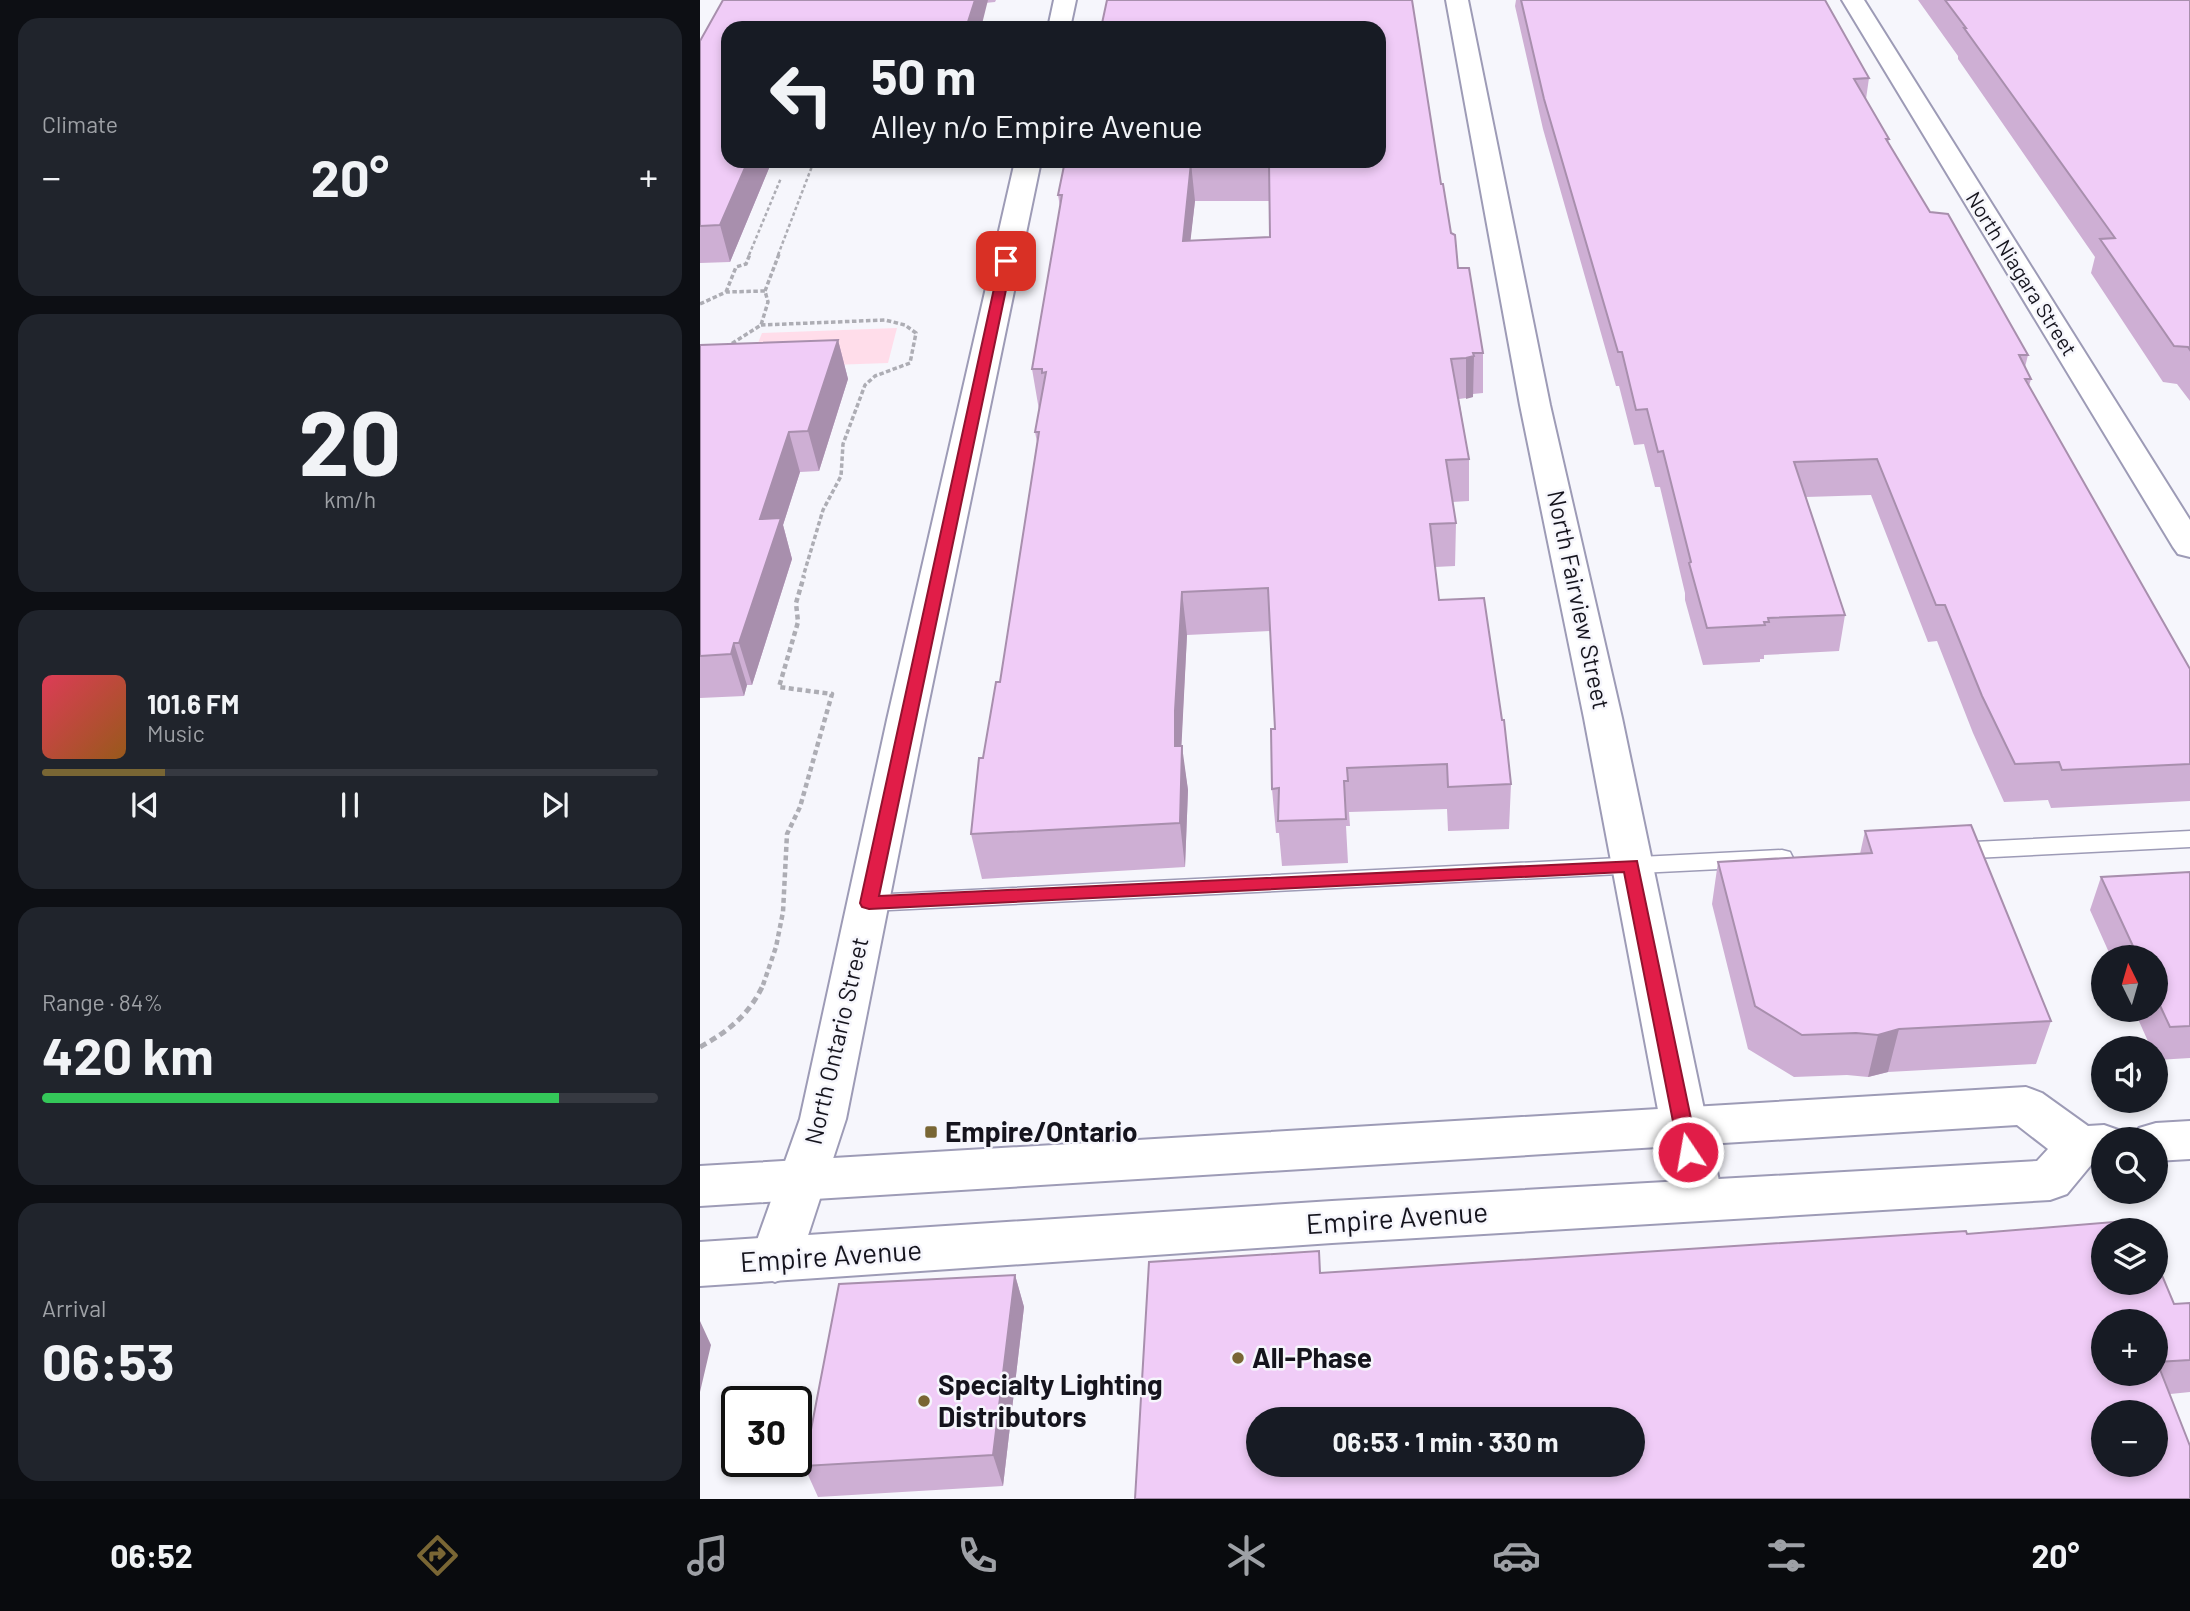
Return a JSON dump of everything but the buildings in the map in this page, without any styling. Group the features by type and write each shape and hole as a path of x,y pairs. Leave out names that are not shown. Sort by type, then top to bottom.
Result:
{"street":[{"path":"1060,21 1065,0"},
{"name":"North Fairview Street","path":"1457,0 1535,405 1604,718 1699,1200"},
{"name":"North Niagara Street","path":"1853,0 2190,547"},
{"name":"North Ontario Street","path":"775,1260 823,1119 906,720 1026,168"},
{"name":"Empire Avenue","path":"700,1186 2026,1106 2091,1146 2050,1180 700,1264"},
{"path":"2168,1141 2190,1140"}],"lane":[{"path":"1933,852 2190,839"},
{"path":"869,903 1810,857"}],"path":[{"path":"761,325 768,302 765,291 811,168"},
{"path":"726,292 736,267 746,264 781,178"},
{"path":"700,304 726,292 765,291"},
{"path":"700,1047 721,1035 750,1008 768,969 784,905 786,883 783,858 789,820 800,807 832,694 821,690 779,687 797,622 796,603 823,510 841,476 843,444 865,385 875,376 910,363 916,333 905,325 885,320 761,325 726,347"}],"shaded area":[{"path":"897,328 888,363 748,368 762,333"}],"place":[{"name":"Empire/Ontario","path":"931,1132"},
{"name":"All-Phase","path":"1238,1358"},
{"name":"Specialty Lighting Distributors","path":"924,1401"}],"route":[{"path":"1006,261 869,903 1631,865 1688,1152"}]}
